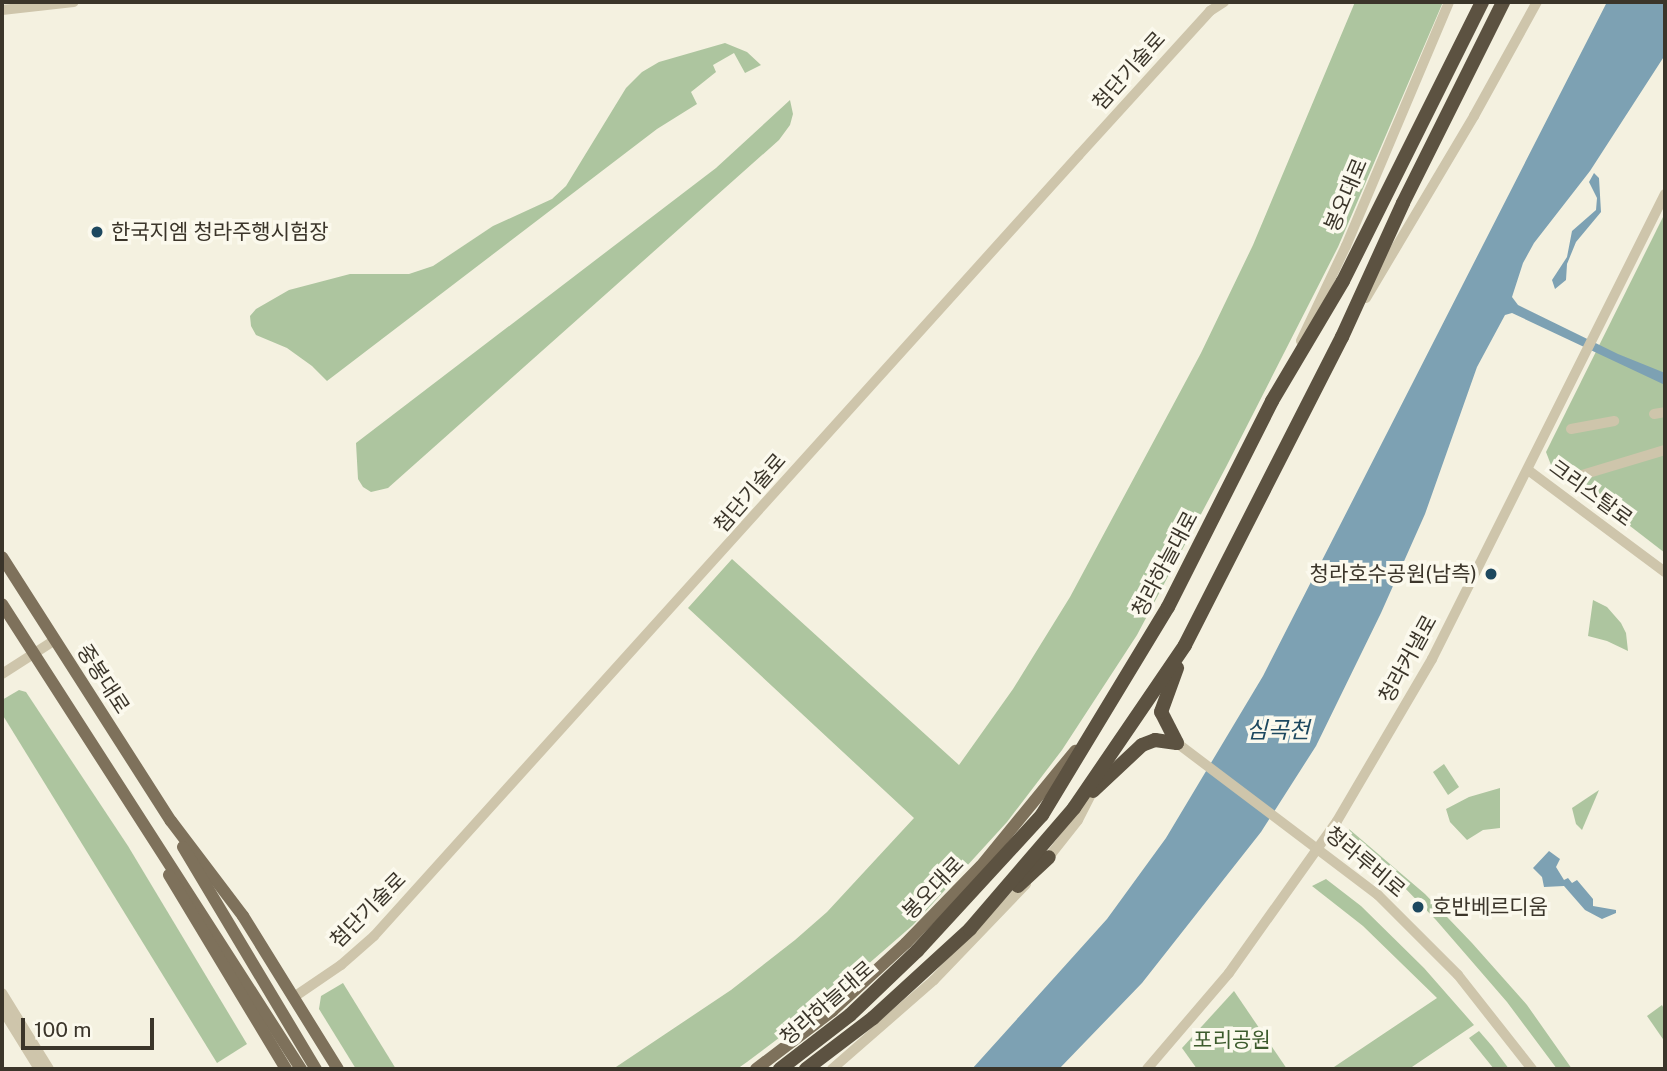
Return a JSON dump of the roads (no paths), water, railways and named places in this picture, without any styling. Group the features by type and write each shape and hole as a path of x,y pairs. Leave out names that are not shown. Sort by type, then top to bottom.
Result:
{"highway":[{"name":"청라하늘대로","path":"780,1069 850,1014 990,874 1042,814 1110,707 1168,607 1272,401 1343,281 1482,2"},
{"name":"청라하늘대로","path":"806,1069 873,1018 950,948 1018,875 1074,808 1185,645 1342,337 1403,203 1503,2"},
{"path":"1177,743 1161,712 1185,645"},
{"path":"1093,792 1142,745 1156,740 1177,743"},
{"path":"950,948 1049,857"}],"main road":[{"name":"중봉대로","path":"2,557 171,821 243,916 338,1069"},
{"name":"중봉대로","path":"2,604 152,841 233,947 316,1069"},
{"name":"봉오대로","path":"755,1069 832,1011 925,924 1014,828 1110,707"},
{"name":"중봉대로","path":"171,821 233,947 301,1069"},
{"name":"중봉대로","path":"152,841 179,895 286,1069"}],"street":[{"path":"2,10 74,2"},
{"name":"첨단기술로","path":"294,997 341,965 374,936 1088,144 1210,10 1224,2"},
{"name":"봉오대로","path":"1272,401 1346,246 1449,2"},
{"path":"1342,337 1474,116 1537,2"},
{"name":"청라커낼로","path":"1147,1069 1229,973 1320,848 1432,659 1665,194"},
{"path":"1654,414 1665,412"},
{"path":"1571,429 1614,421"},
{"path":"1582,475 1665,450"},
{"name":"크리스탈로","path":"1528,470 1665,572"},
{"path":"2,674 55,640"},
{"path":"832,1069 934,980 995,919 1078,820 1123,736"},
{"name":"청라루비로","path":"1177,743 1320,848 1378,895 1434,950 1492,1016 1532,1069"},
{"path":"2,993 48,1069"},
{"path":"2,1009 39,1069"}],"water":[{"name":"심곡천","path":"1607,2 1665,2 1665,55 1590,171 1534,243 1523,263 1512,297 1518,305 1618,354 1665,373 1665,385 1512,313 1505,315 1477,367 1425,514 1381,613 1316,746 1261,832 1142,983 1059,1069 972,1069 1107,919 1166,838 1263,676"},
{"path":"1594,173 1599,178 1601,212 1576,242 1567,264 1566,280 1555,289 1552,280 1567,257 1572,231 1596,210 1597,198 1589,182"},
{"path":"1549,851 1560,859 1556,867 1564,880 1568,878 1572,883 1577,880 1593,899 1593,906 1616,910 1616,913 1602,919 1585,910 1564,886 1544,887 1542,877 1533,868"}],"place":[{"name":"한국지엠 청라주행시험장","path":"97,232"},
{"name":"청라호수공원(남측)","path":"1491,574"},
{"name":"호반베르디움","path":"1418,907"}],"park label":[{"name":"포리공원","path":"1232,1040"}]}
